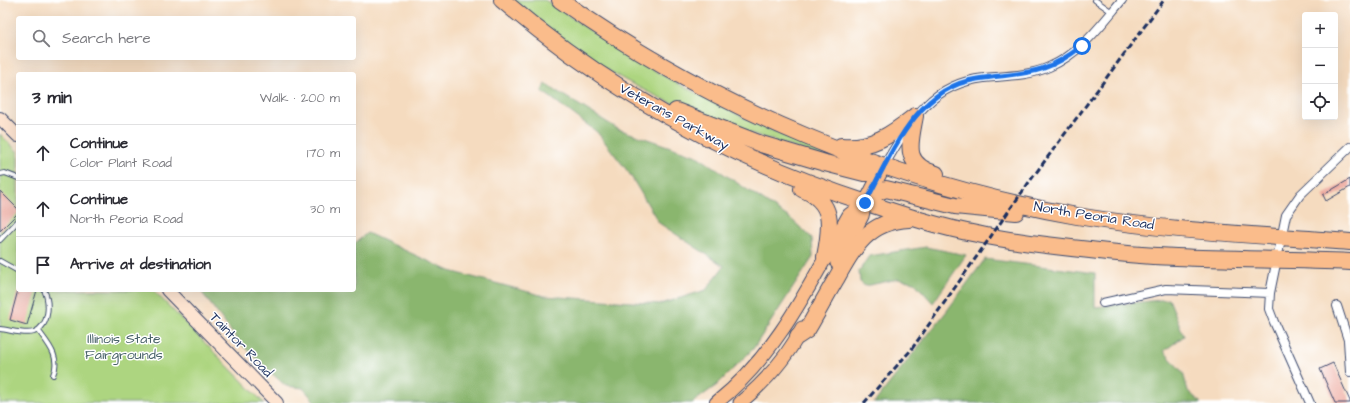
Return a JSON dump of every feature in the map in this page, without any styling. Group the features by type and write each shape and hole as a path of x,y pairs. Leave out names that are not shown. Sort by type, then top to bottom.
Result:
{"highway":[{"name":"Veterans Parkway","path":"502,0 556,45 629,93 683,125 773,169 865,203"},
{"path":"560,0 619,40 717,96 823,145 884,166"},
{"path":"629,93 715,127 787,152 864,172 873,173 884,166"},
{"path":"823,145 854,148 874,143 894,133 915,116"},
{"path":"915,116 910,144 913,160 922,170 971,185 980,195"},
{"path":"683,125 718,152 816,195 823,203 830,223 830,235 825,257"},
{"name":"North Peoria Road","path":"884,166 980,195 1077,216 1153,226 1350,242"},
{"path":"1077,216 983,210 955,206 886,189 873,194 865,203 914,218 977,234 1091,251 1142,255 1350,262"},
{"path":"798,336 807,330 858,242 871,230 886,223 897,219 914,218"}],"main road":[{"path":"0,118 16,134"},
{"path":"740,403 768,377 798,336 862,216 865,203 884,166"},
{"path":"716,403 757,364 781,334 849,215 865,203"},
{"name":"Taintor Road","path":"169,292 277,403"}],"street":[{"path":"884,166 915,116 940,93 976,79 1040,71 1067,58 1082,46 1122,0"},
{"path":"1310,403 1269,309 1270,293 1280,237 1286,215 1300,195 1350,148"},
{"path":"1103,303 1166,289 1270,293"},
{"path":"1338,306 1348,340 1350,372"}],"lane":[{"path":"1095,0 1112,12"},
{"path":"0,174 5,173 16,177"},
{"path":"0,240 16,223"},
{"path":"0,261 16,270"},
{"path":"0,329 33,332 38,330 45,320 48,310 48,302 45,292"},
{"path":"38,330 57,361 57,367 54,375"}],"green space":[{"path":"513,0 545,0 624,53 680,85 755,123 824,153 823,157 714,120 688,110 636,86 585,56"},
{"path":"545,84 618,129 697,156 791,219 812,238 813,257 753,349 717,385 692,403 316,403 303,388 286,386 239,342 202,292 356,292 356,242 367,233 450,271 544,296 661,304 706,290 724,266 659,223 629,173 597,132 542,91"},
{"name":"Illinois State Fairgrounds","path":"0,134 16,150 16,292 155,292 264,403 0,403"},
{"path":"926,247 966,255 933,303 914,282 898,279 865,286 860,282 859,271 869,256"},
{"path":"985,259 1095,273 1095,307 1169,299 1184,336 1164,351 1183,373 1188,391 1201,403 874,403 946,312"}],"building":[{"path":"1350,179 1350,187 1326,201 1323,195"},
{"path":"0,191 16,207 16,215 0,231"},
{"path":"17,292 36,292 27,325 10,320"},
{"path":"1333,363 1350,403 1335,403 1320,369"}],"railway":[{"path":"864,403 911,350 1027,185 1164,0"}],"route":[{"path":"865,203 891,154 915,116 923,107 940,93 951,87 976,79 1027,74 1040,71 1067,58 1082,46"}]}
